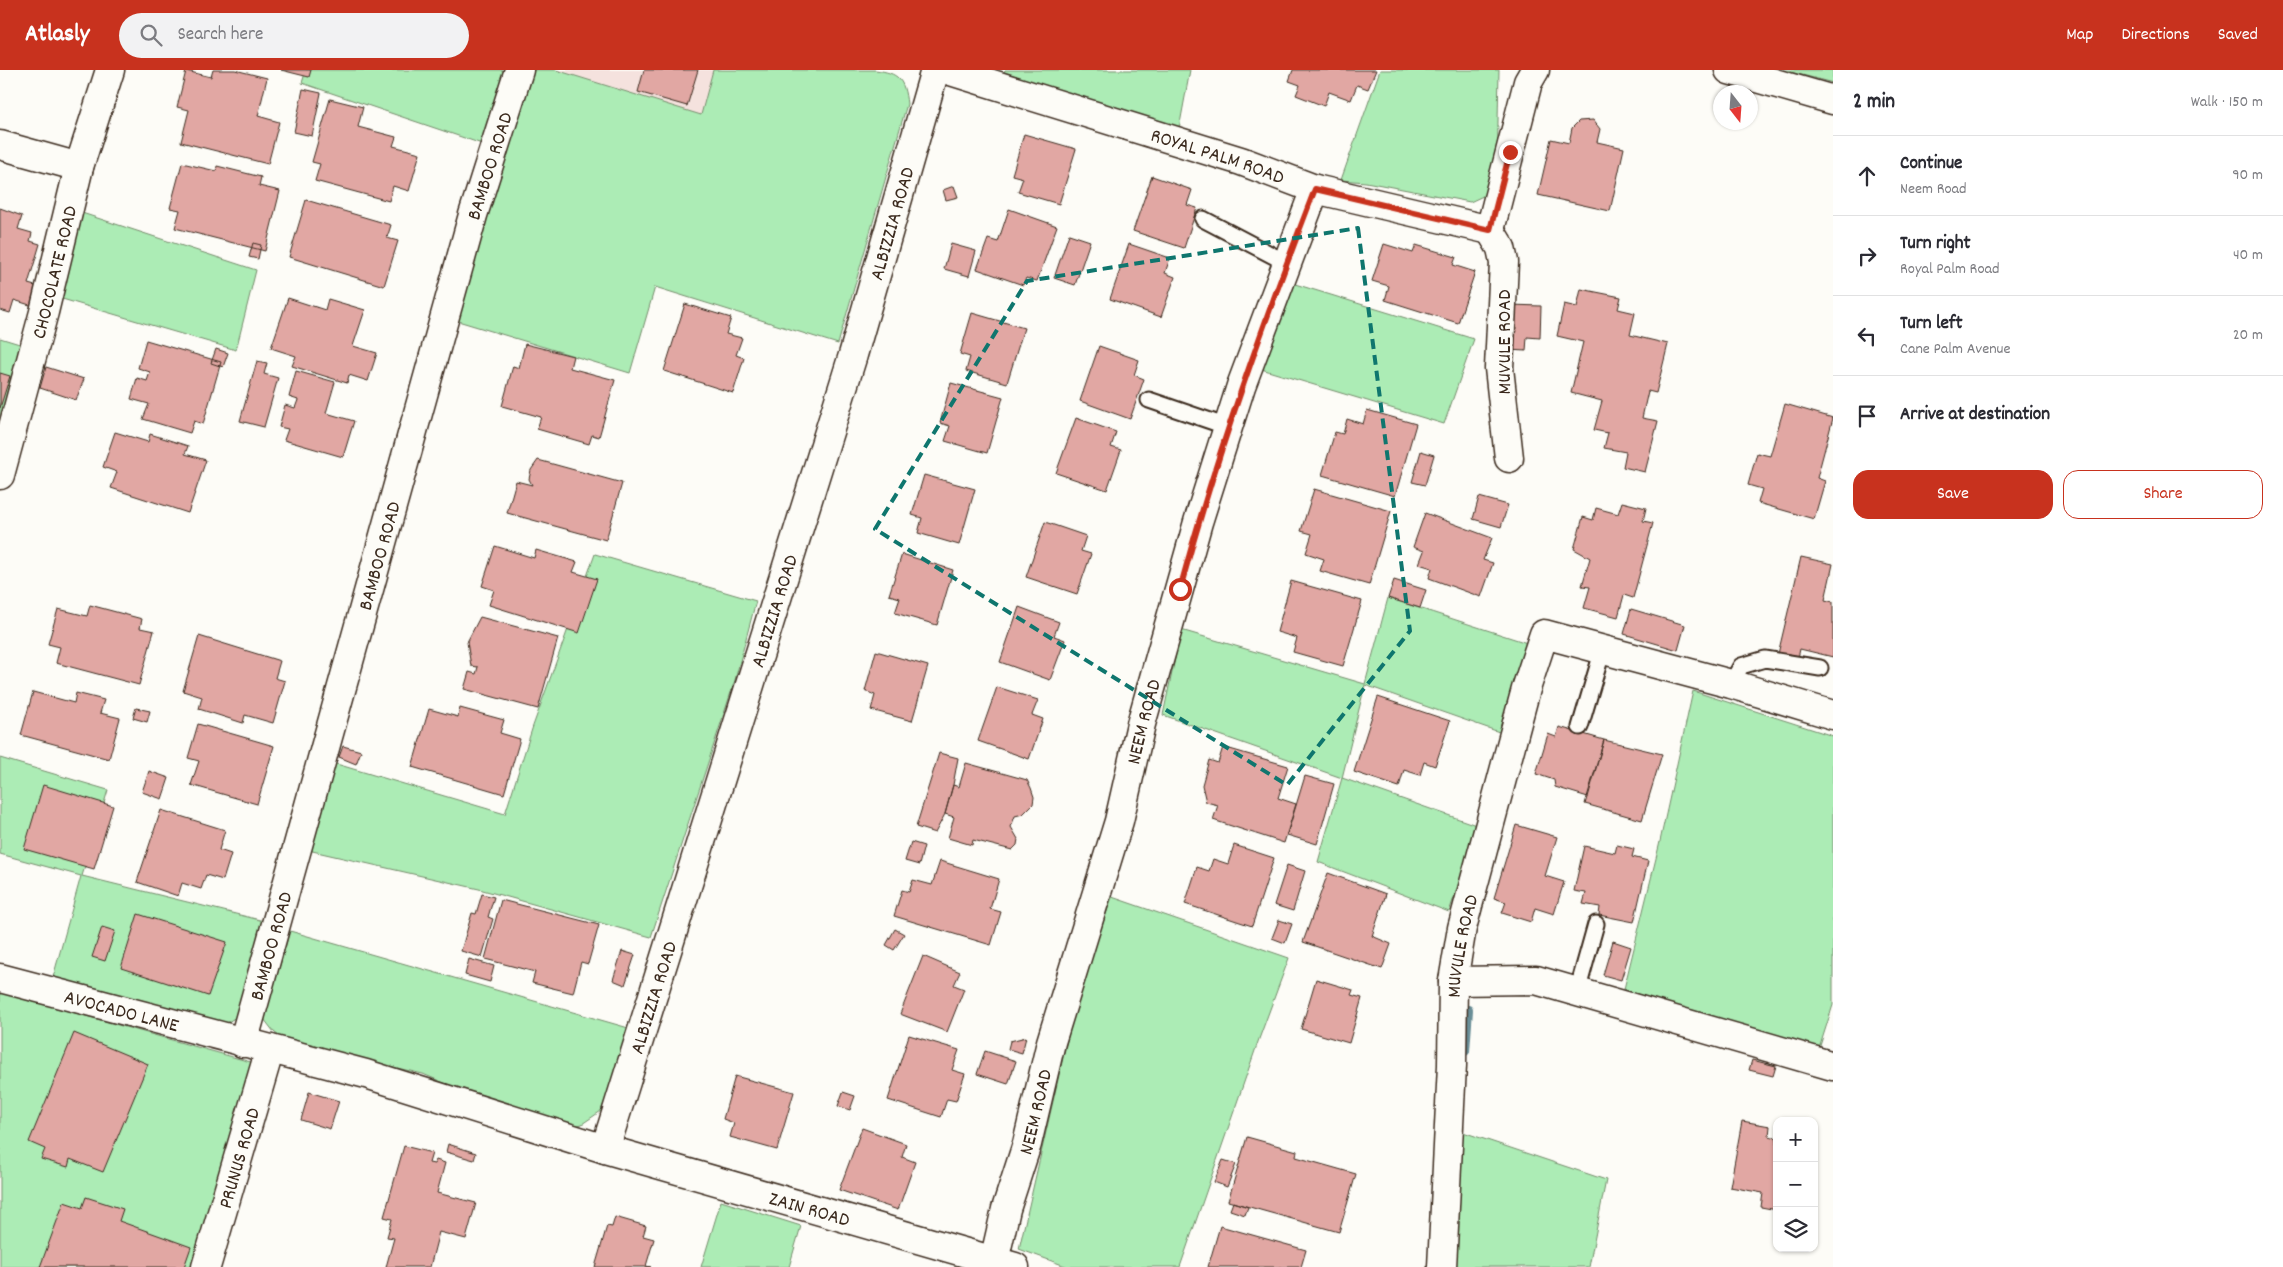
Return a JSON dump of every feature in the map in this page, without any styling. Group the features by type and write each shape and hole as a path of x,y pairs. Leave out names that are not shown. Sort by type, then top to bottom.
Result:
{"street":[{"name":"CHOCOLATE ROAD","path":"0,475 44,312 79,167 110,70"},
{"name":"BAMBOO ROAD","path":"243,1043 473,215 519,70"},
{"name":"ALBIZZIA ROAD","path":"605,1150 853,355 935,70"},
{"name":"ROYAL PALM ROAD","path":"947,70 1241,161 1315,189 1490,230"},
{"path":"1490,230 1528,82 1536,70"},
{"path":"1730,70 1833,100"},
{"path":"0,145 79,167"},
{"name":"NEEM ROAD","path":"1005,1264 1006,1209 1026,1144 1051,1042 1119,821 1129,771 1153,676 1228,427 1286,263 1315,189"},
{"name":"MUVULE ROAD","path":"1490,230 1501,248 1504,262 1499,368 1509,458"},
{"name":"MUVULE ROAD","path":"1442,1267 1452,1065 1453,981 1462,928 1526,689 1544,634 1603,649"},
{"path":"1603,649 1655,665 1731,684 1833,715"},
{"name":"AVOCADO LANE","path":"0,978 270,1050"},
{"path":"1453,981 1536,980 1833,1066"},
{"name":"ZAIN ROAD","path":"270,1050 375,1077 605,1150 1005,1264"},
{"name":"PRUNUS ROAD","path":"206,1267 270,1050"}],"lane":[{"path":"1202,219 1286,263"},
{"path":"1149,400 1228,427"},
{"path":"1580,727 1603,649"},
{"path":"1731,684 1741,666 1764,659 1820,668"},
{"path":"1577,992 1596,924"}],"highlighted area":[{"path":"1358,228 1410,631 1287,785 875,529 1027,281"}],"shaded area":[{"path":"556,70 713,70 701,115"}],"green space":[{"path":"306,70 510,70 485,145 302,83"},
{"path":"529,70 556,70 701,115 713,70 875,70 895,75 902,83 907,104 838,344 655,287 630,373 458,321"},
{"path":"1005,70 1190,70 1179,129 1004,73"},
{"path":"1380,70 1499,70 1497,172 1483,196 1470,202 1366,182 1341,180"},
{"path":"1783,70 1833,70 1833,83"},
{"path":"82,213 256,270 236,350 52,296"},
{"path":"1295,284 1474,339 1444,424 1258,368"},
{"path":"0,338 39,350 0,472"},
{"path":"595,554 756,601 735,680 651,937 479,889 308,850 333,763 505,814 533,726"},
{"path":"1388,598 1527,643 1502,733 1365,685 1342,778 1163,715 1181,630 1365,684"},
{"path":"1693,691 1833,736 1833,1005 1818,1052 1685,1012 1624,989 1659,846"},
{"path":"0,758 108,790 82,876 264,921 239,1015 219,1028 52,981 81,876 0,854"},
{"path":"1342,778 1479,826 1449,912 1318,862"},
{"path":"1112,897 1289,958 1180,1267 1068,1267 1019,1249 1077,997"},
{"path":"290,931 632,1029 601,1111 582,1124 563,1129 533,1121 423,1074 286,1042 274,1032 264,1019"},
{"path":"0,992 265,1066 214,1267 0,1267"},
{"path":"1460,1131 1606,1180 1589,1267 1452,1267"},
{"path":"721,1201 801,1226 789,1267 701,1267"}],"building":[{"path":"213,70 235,70 267,78 258,116 279,122 268,164 181,142 189,110 177,107 186,71 211,77"},
{"path":"281,70 311,70 309,77"},
{"path":"644,70 698,70 687,106 638,92"},
{"path":"1293,70 1376,70 1368,89 1357,85 1351,100 1329,92 1324,106 1296,95 1300,85 1289,81"},
{"path":"303,89 321,93 312,136 294,132"},
{"path":"330,99 363,107 358,127 396,137 393,146 420,153 409,191 393,186 389,201 315,181 320,164 312,162"},
{"path":"1593,120 1600,129 1597,142 1624,148 1610,211 1538,195 1551,139 1569,143 1572,128 1579,121"},
{"path":"1024,134 1076,149 1059,204 1018,192 1023,178 1012,175"},
{"path":"182,163 216,171 217,166 261,177 259,186 280,191 265,251 175,228 180,210 170,208"},
{"path":"1152,176 1192,190 1187,205 1197,208 1184,248 1133,231"},
{"path":"954,186 958,197 946,200 943,190"},
{"path":"306,200 391,225 387,238 398,241 384,286 289,257"},
{"path":"0,208 22,216 18,229 32,233 30,241 40,244 28,284 39,287 33,306 14,300 10,313 0,310"},
{"path":"1009,209 1057,226 1037,281 1026,278 1023,285 977,269 988,239 998,242"},
{"path":"1069,234 1090,241 1075,285 1054,278"},
{"path":"253,243 261,245 258,259 249,257"},
{"path":"951,244 976,251 969,276 944,269"},
{"path":"1129,244 1170,258 1165,273 1175,277 1161,317 1110,299"},
{"path":"1384,244 1413,253 1416,245 1456,257 1453,265 1475,272 1458,323 1385,300 1389,286 1372,281"},
{"path":"1581,289 1621,297 1618,309 1635,313 1630,335 1668,344 1656,393 1648,391 1642,418 1658,421 1645,472 1623,467 1626,452 1604,448 1608,433 1594,430 1602,401 1571,393 1583,342 1557,336 1564,304 1577,307"},
{"path":"288,298 325,310 328,299 365,310 353,346 377,353 368,381 349,375 347,383 292,366 296,356 271,348"},
{"path":"685,304 731,318 726,334 742,338 736,355 744,358 733,393 664,371"},
{"path":"1510,305 1541,306 1540,338 1527,337 1526,351 1508,350"},
{"path":"972,313 1024,328 1007,383 966,371 970,357 960,354"},
{"path":"146,340 221,362 203,424 194,421 190,433 143,419 149,404 131,399 137,378 147,381 150,372 138,368"},
{"path":"525,344 573,356 570,368 615,380 599,437 592,435 589,444 537,429 541,417 502,406 513,366 519,368"},
{"path":"1099,346 1139,360 1134,375 1144,379 1130,419 1080,401"},
{"path":"216,349 228,353 223,367 211,363"},
{"path":"257,361 267,363 264,374 278,378 264,427 240,421"},
{"path":"46,367 84,379 76,400 40,388"},
{"path":"296,371 335,382 326,413 354,421 343,457 284,440 288,429 279,427 285,405 295,408 298,400 289,397"},
{"path":"0,373 10,376 0,408"},
{"path":"951,383 1003,397 987,453 945,441 950,426 940,423"},
{"path":"1785,404 1833,418 1817,478 1825,481 1814,519 1758,503 1762,489 1748,485 1757,453 1770,456"},
{"path":"1367,410 1416,424 1395,496 1322,475 1335,432 1343,434 1347,419 1363,424"},
{"path":"1076,418 1116,432 1111,447 1121,450 1107,490 1056,473"},
{"path":"115,432 148,442 150,434 188,446 185,454 206,460 188,513 111,488 117,472 103,467"},
{"path":"1421,451 1434,455 1425,485 1412,482"},
{"path":"538,460 622,483 606,540 507,513 516,481 532,485 529,479 531,470"},
{"path":"924,475 975,489 959,545 918,533 922,518 912,515"},
{"path":"1314,489 1391,511 1369,585 1320,571 1324,559 1306,553 1312,534 1301,531"},
{"path":"1479,497 1508,505 1501,527 1473,519"},
{"path":"1622,502 1646,508 1643,521 1653,523 1633,598 1624,595 1618,617 1584,608 1590,587 1582,586 1590,558 1574,549 1583,517 1593,520 1596,508 1618,514"},
{"path":"1425,513 1492,538 1483,560 1493,563 1481,597 1429,578 1432,568 1419,564 1424,551 1413,547"},
{"path":"1045,522 1086,536 1081,551 1091,554 1077,594 1026,577"},
{"path":"495,546 534,558 536,550 577,562 573,572 597,579 579,633 489,605 494,590 482,586"},
{"path":"902,554 953,570 937,625 895,613 900,598 889,595"},
{"path":"1801,557 1833,564 1825,600 1833,602 1833,657 1800,649 1798,658 1778,654"},
{"path":"1394,580 1426,590 1420,608 1388,598"},
{"path":"1291,581 1362,601 1343,666 1293,652 1297,638 1277,632"},
{"path":"90,605 142,619 140,628 154,631 139,685 56,663 60,647 48,644 58,609 87,616"},
{"path":"1019,607 1059,622 1054,636 1065,640 1050,680 1000,662"},
{"path":"1631,609 1685,625 1678,650 1624,634"},
{"path":"480,617 558,638 538,709 464,689 469,672 476,674 478,667 471,666 467,642"},
{"path":"199,636 280,661 275,678 285,681 273,723 245,715 243,723 199,709 202,697 183,691"},
{"path":"876,651 928,666 912,721 871,710 875,695 865,691"},
{"path":"997,687 1038,700 1032,715 1043,719 1029,759 978,741"},
{"path":"33,692 74,703 76,693 104,700 100,713 120,718 109,759 21,735"},
{"path":"1378,697 1450,721 1435,766 1424,762 1420,775 1404,770 1399,787 1354,772"},
{"path":"136,708 150,711 147,722 133,718"},
{"path":"460,708 504,720 500,733 520,739 504,794 412,767 429,709 458,717"},
{"path":"198,724 274,746 257,804 191,785 199,761 188,758"},
{"path":"1559,727 1604,740 1588,797 1555,787 1554,780 1536,774 1548,734 1556,737"},
{"path":"1604,740 1662,754 1642,820 1585,804"},
{"path":"343,746 361,751 356,764 339,757"},
{"path":"1223,747 1288,766 1278,798 1296,804 1284,843 1213,820 1218,805 1206,802 1202,785 1209,760 1218,763"},
{"path":"939,753 958,758 945,814 935,833 916,827"},
{"path":"966,763 1027,780 1034,797 1033,804 1023,814 1015,816 1011,827 1018,839 1017,845 1012,850 973,840 972,845 948,838 954,817 945,814 953,785 959,787"},
{"path":"149,771 169,778 162,799 142,792"},
{"path":"1305,776 1334,784 1317,844 1287,835"},
{"path":"43,785 113,806 94,869 24,849"},
{"path":"161,810 225,830 219,850 231,854 223,880 206,875 201,889 182,883 178,896 137,882"},
{"path":"1516,825 1557,837 1545,876 1564,882 1554,914 1535,908 1531,922 1502,913 1506,902 1494,898"},
{"path":"911,842 924,846 919,865 905,861"},
{"path":"1234,845 1274,858 1252,926 1185,904 1197,867 1209,871 1213,859 1228,864"},
{"path":"1617,845 1634,849 1632,857 1648,861 1634,922 1599,915 1600,907 1583,904 1586,893 1574,891 1584,846 1615,853"},
{"path":"940,861 999,879 990,909 1001,912 991,945 894,916 902,890 909,892 913,880 932,885"},
{"path":"1287,865 1305,871 1293,911 1274,905"},
{"path":"1328,873 1386,894 1372,936 1391,944 1382,969 1303,942"},
{"path":"482,894 494,897 488,917 493,919 482,957 461,951 472,913 476,914"},
{"path":"501,900 599,925 588,964 581,962 573,993 532,983 535,972 485,959"},
{"path":"138,914 227,942 208,996 121,968"},
{"path":"1279,920 1292,924 1285,943 1272,938"},
{"path":"102,927 115,931 105,961 92,957"},
{"path":"895,929 904,934 894,950 886,945"},
{"path":"1613,941 1631,947 1621,980 1603,975"},
{"path":"622,951 635,955 625,985 613,980"},
{"path":"923,956 960,972 954,985 964,989 947,1032 900,1014"},
{"path":"469,959 494,966 490,982 465,975"},
{"path":"1316,979 1353,990 1351,995 1362,998 1349,1043 1301,1029"},
{"path":"74,1033 148,1064 103,1172 70,1159 68,1167 41,1159 45,1149 29,1142"},
{"path":"909,1035 959,1050 952,1070 965,1074 956,1101 947,1099 941,1117 888,1100"},
{"path":"1026,1037 1022,1053 1008,1049 1010,1041"},
{"path":"985,1051 1016,1061 1008,1084 977,1074"},
{"path":"1752,1060 1776,1066 1773,1076 1749,1070"},
{"path":"735,1076 794,1092 777,1150 730,1137 734,1123 723,1119"},
{"path":"309,1092 339,1101 330,1129 301,1120"},
{"path":"843,1092 855,1096 850,1110 838,1106"},
{"path":"1742,1121 1770,1126 1769,1136 1773,1137 1773,1209 1761,1207 1763,1193 1730,1187"},
{"path":"862,1128 906,1144 902,1157 915,1162 898,1210 839,1190"},
{"path":"1247,1137 1297,1151 1296,1157 1356,1174 1339,1232 1228,1201"},
{"path":"448,1144 476,1153 474,1160 446,1152"},
{"path":"404,1146 432,1153 429,1163 434,1164 436,1160 445,1163 437,1193 476,1203 466,1239 439,1232 430,1267 386,1267 394,1238 387,1237 392,1219 384,1217"},
{"path":"1223,1160 1236,1164 1227,1187 1214,1182"},
{"path":"86,1197 123,1209 119,1221 191,1247 184,1267 40,1267 64,1202 82,1208"},
{"path":"1233,1202 1248,1207 1245,1215 1230,1210"},
{"path":"615,1217 646,1226 643,1236 654,1239 646,1266 651,1267 595,1267 607,1226 612,1227"},
{"path":"1220,1226 1306,1250 1301,1267 1208,1267"}],"waterway":[{"path":"1465,1051 1468,1010"}],"route":[{"path":"1180,589 1198,522 1241,386 1315,189 1490,230 1510,152"}]}
